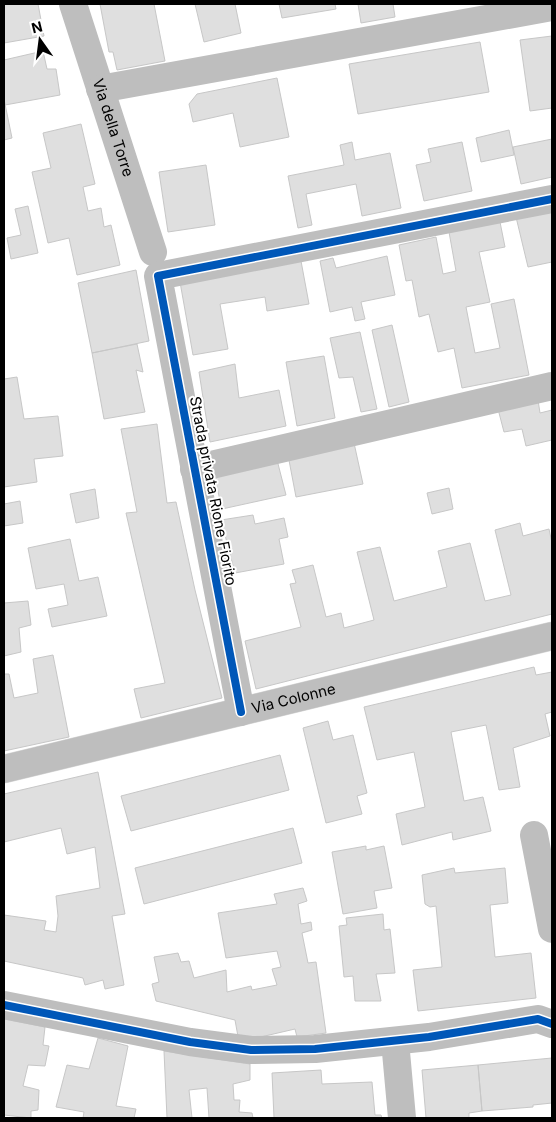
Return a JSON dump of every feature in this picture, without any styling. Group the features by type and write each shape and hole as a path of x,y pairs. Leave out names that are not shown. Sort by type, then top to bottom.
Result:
{"street":[{"name":"Via della Torre","path":"73,4 156,264"},
{"path":"100,89 552,7"},
{"path":"156,264 552,200"},
{"name":"Strada privata Rione Fiorito","path":"156,264 241,712"},
{"path":"194,469 552,386"},
{"name":"Via Colonne","path":"4,769 552,636"},
{"path":"534,835 552,930"},
{"path":"4,1005 190,1042 251,1050 315,1049 395,1041 538,1019 552,1024"},
{"path":"395,1041 402,1118"}],"building":[{"path":"4,4 38,4 44,36 4,43"},
{"path":"100,4 154,4 165,61 117,70 113,52 109,52"},
{"path":"195,4 235,4 241,33 204,42"},
{"path":"279,4 335,4 336,9 282,18"},
{"path":"358,4 393,4 395,17 361,23"},
{"path":"552,36 552,108 530,111 520,40"},
{"path":"480,42 489,92 358,114 349,64"},
{"path":"43,51 47,69 56,69 60,95 5,105 4,60"},
{"path":"277,78 289,137 240,147 233,113 193,122 189,104 197,94"},
{"path":"4,99 12,138 4,140"},
{"path":"81,124 95,184 83,187 88,211 101,208 104,227 111,225 120,265 77,275 69,238 48,243 32,172 51,168 43,133"},
{"path":"509,130 514,155 481,162 476,138"},
{"path":"552,139 552,177 521,184 513,147"},
{"path":"352,142 355,160 390,153 401,208 362,216 356,184 306,194 312,225 298,228 288,176 344,165 340,145"},
{"path":"462,142 472,191 424,201 416,165 431,162 428,149"},
{"path":"206,165 215,225 168,232 159,172"},
{"path":"28,206 38,253 11,259 7,238 21,235 15,209"},
{"path":"552,210 552,262 528,267 516,217"},
{"path":"500,222 505,247 479,252 490,302 466,307 475,353 500,348 491,304 514,299 529,375 462,388 454,348 438,352 429,314 419,317 412,280 406,281 399,245 436,237 443,274 456,271 449,232"},
{"path":"387,256 395,295 361,302 365,319 355,321 352,307 330,312 320,261 333,258 336,268"},
{"path":"301,261 309,304 267,311 265,297 220,304 228,349 193,355 180,282"},
{"path":"136,270 149,341 92,353 78,283"},
{"path":"392,325 409,402 389,407 372,330"},
{"path":"360,332 377,409 361,412 353,377 339,378 330,338"},
{"path":"137,344 143,372 136,370 145,412 104,419 92,353"},
{"path":"324,356 335,418 297,426 286,362"},
{"path":"235,364 239,398 279,390 286,426 210,442 199,372"},
{"path":"17,377 24,419 58,416 63,456 34,459 37,482 4,487 4,379"},
{"path":"538,400 540,413 552,410 552,440 526,446 522,429 504,432 498,409"},
{"path":"157,424 167,503 176,502 195,590 222,698 141,718 134,689 165,683 126,513 137,512 121,429"},
{"path":"354,443 363,484 296,497 288,455"},
{"path":"276,456 286,495 222,509 213,470"},
{"path":"449,488 453,509 432,514 427,493"},
{"path":"95,489 99,518 76,523 70,494"},
{"path":"20,501 23,523 4,526 4,504"},
{"path":"253,515 255,524 284,518 288,537 279,539 284,564 235,573 221,520"},
{"path":"520,523 523,536 549,529 552,543 552,614 256,689 245,641 301,627 290,584 296,583 292,570 313,565 326,617 341,613 344,628 374,620 357,552 380,547 394,601 447,587 438,551 470,543 485,601 511,595 495,530"},
{"path":"70,539 79,581 98,577 107,616 52,627 48,609 68,605 64,584 36,589 28,548"},
{"path":"28,601 31,625 19,628 21,652 4,656 4,603"},
{"path":"53,655 69,737 4,751 4,674 9,674 14,698 38,693 33,659"},
{"path":"534,667 536,675 552,672 552,712 545,714 550,736 513,748 520,787 499,790 486,725 451,732 464,801 483,797 491,831 453,840 452,832 402,845 396,814 425,807 414,752 377,760 364,707"},
{"path":"328,721 333,740 353,735 367,793 357,796 362,814 326,823 303,728"},
{"path":"280,755 289,790 131,831 121,796"},
{"path":"98,772 125,914 112,916 124,985 105,989 103,980 85,985 83,978 4,961 4,915 46,921 44,930 56,932 58,916 56,896 100,888 95,847 67,854 61,828 4,842 4,794"},
{"path":"293,828 302,863 144,904 135,868"},
{"path":"366,846 366,850 384,846 392,888 374,891 377,908 343,914 332,852"},
{"path":"454,868 455,873 505,868 508,903 490,905 495,957 531,953 536,998 418,1011 413,970 442,967 436,906 430,907 425,904 422,875"},
{"path":"303,888 307,901 298,904 301,924 311,922 312,930 302,933 308,963 316,962 326,1033 297,1037 295,1029 239,1042 235,1020 156,1001 152,984 159,982 154,957 178,953 181,962 189,961 194,978 226,970 227,992 251,986 252,990 277,985 272,969 281,967 277,951 226,958 218,913 277,904 274,894"},
{"path":"383,914 384,930 390,929 395,973 376,974 381,1001 355,1001 353,976 344,977 339,926 347,925 346,918"},
{"path":"4,1019 45,1027 43,1045 49,1046 45,1066 28,1065 23,1086 39,1090 38,1110 31,1111 31,1118 4,1115"},
{"path":"98,1038 128,1046 116,1106 136,1109 134,1118 83,1118 84,1112 56,1107 67,1065 89,1069"},
{"path":"164,1051 250,1064 250,1080 233,1084 234,1100 240,1100 239,1112 252,1113 253,1118 209,1118 207,1088 189,1090 192,1118 167,1118"},
{"path":"552,1058 552,1103 533,1105 533,1107 482,1111 478,1065"},
{"path":"478,1065 482,1111 469,1113 469,1118 426,1118 422,1070"},
{"path":"321,1070 322,1084 372,1082 375,1115 381,1115 382,1118 274,1118 272,1073"}],"cycle path":[{"path":"241,712 158,276 552,199"},
{"path":"4,1005 190,1042 251,1050 315,1049 429,1037 538,1019 552,1024"}]}
